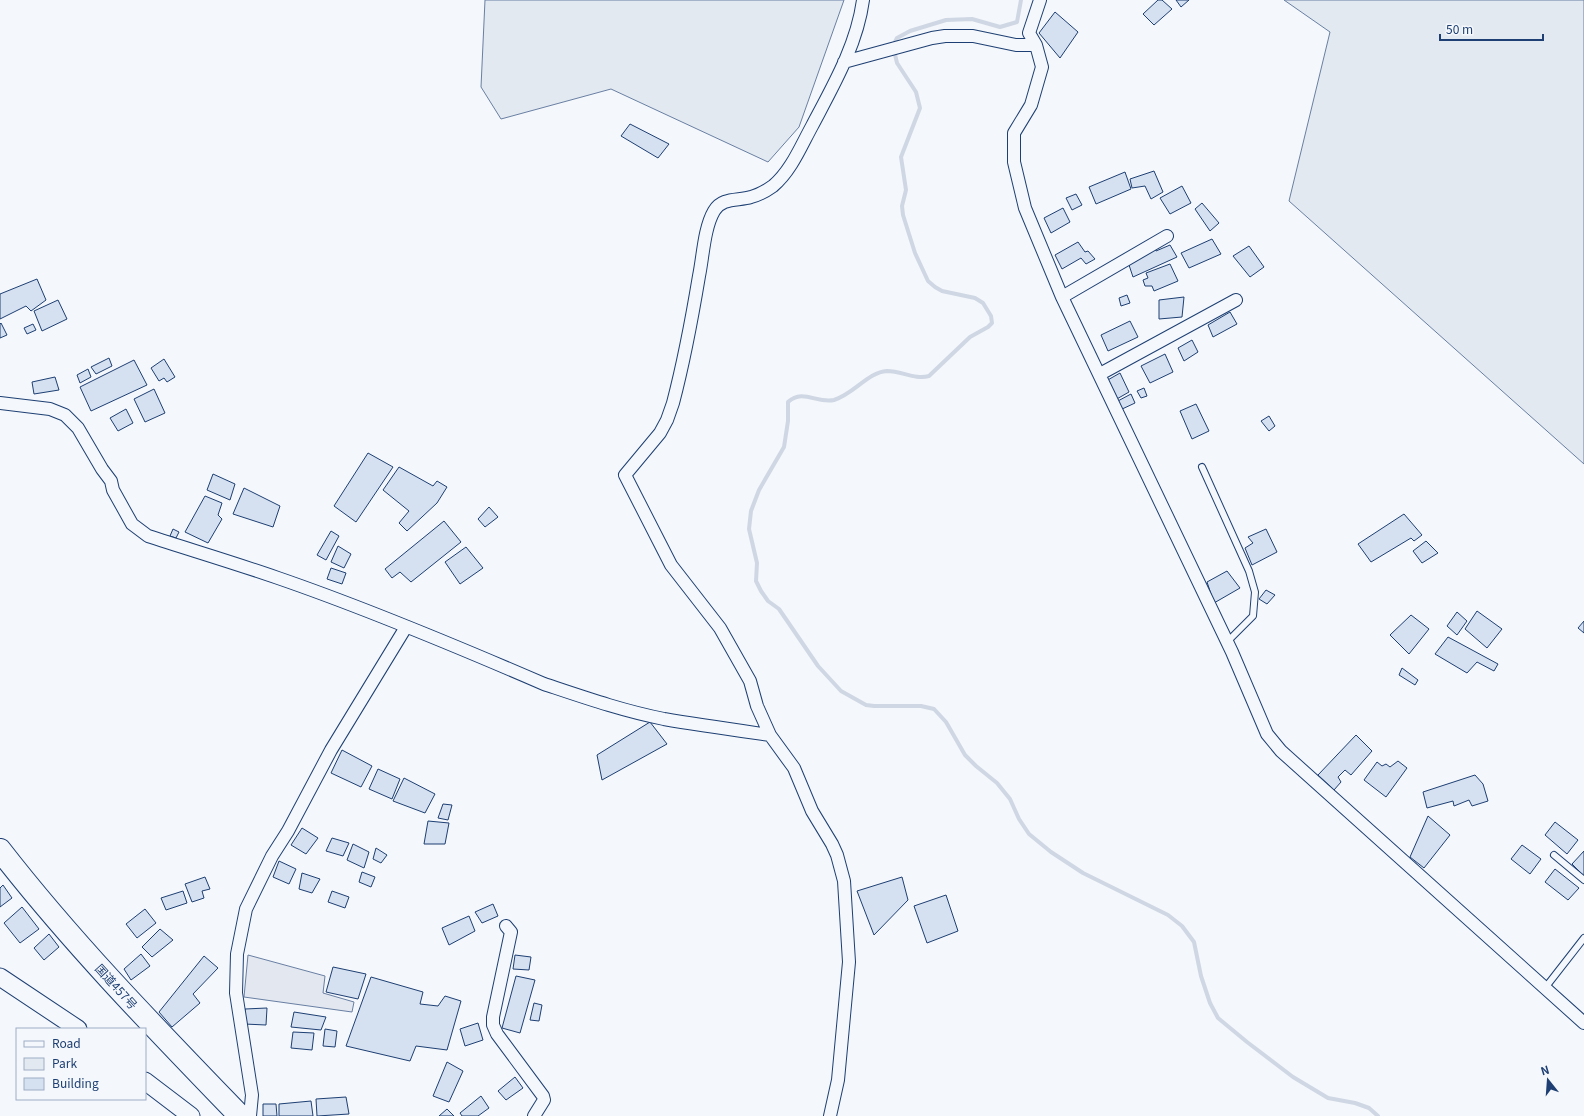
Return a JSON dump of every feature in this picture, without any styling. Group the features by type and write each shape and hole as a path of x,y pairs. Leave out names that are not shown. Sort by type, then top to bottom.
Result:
{"highway":[{"name":"国道457号","path":"0,850 35,895 146,1019 240,1116"}],"main road":[{"path":"0,977 76,1028"},
{"path":"146,1082 191,1116"}],"street":[{"path":"830,1116 838,1080 849,962 844,881 832,844 812,811 794,768 770,735 757,706 750,681 720,628 671,565 625,475 660,433 667,420 673,403 698,286 707,233 713,212 721,202 750,197 765,192 777,181 792,162 844,62 856,30 863,0"},
{"path":"1040,0 1029,34 1036,45 1042,67 1031,105 1014,133 1014,162 1025,208 1062,297 1100,374 1133,449 1227,642 1267,734 1281,751 1584,1023"},
{"path":"844,62 932,38 958,35 972,36 1016,45 1036,45"},
{"path":"1062,297 1167,236"},
{"path":"1100,374 1236,300"},
{"path":"0,403 50,409 65,415 78,428 102,469 111,481 114,490 132,524 148,536 285,581 448,642 544,684 608,704 663,718 770,735"},
{"path":"250,1116 252,1095 236,993 237,954 246,909 272,856 288,831 331,750 406,627"},
{"path":"506,926 511,932 492,1017 493,1025 497,1034 543,1096 544,1100 534,1116"}],"lane":[{"path":"1202,467 1243,558 1255,592 1253,616 1227,642"},
{"path":"1554,855 1584,880"},
{"path":"1545,988 1584,938"}],"green space":[{"path":"485,0 844,0 799,127 768,162 611,89 501,119 481,87"},
{"path":"1284,0 1584,0 1584,464 1289,201 1330,32"}],"shaded area":[{"path":"248,955 325,976 323,993 354,1002 352,1012 244,997"}],"building":[{"path":"1158,0 1162,0 1172,9 1154,25 1143,14"},
{"path":"1176,0 1189,0 1181,7"},
{"path":"1055,12 1078,32 1060,58 1039,33"},
{"path":"630,124 669,144 658,158 621,136"},
{"path":"1154,171 1163,192 1151,199 1145,186 1132,188 1130,179"},
{"path":"1125,172 1131,189 1096,204 1089,187"},
{"path":"1182,186 1191,203 1170,214 1160,198"},
{"path":"1076,194 1082,205 1072,210 1066,198"},
{"path":"1202,203 1219,223 1210,231 1195,209"},
{"path":"1063,208 1070,222 1051,233 1044,218"},
{"path":"1212,239 1221,254 1189,268 1181,253"},
{"path":"1078,242 1085,252 1088,251 1095,259 1086,264 1081,258 1062,269 1055,255"},
{"path":"1170,245 1177,257 1133,277 1128,262 1154,247 1156,251"},
{"path":"1249,246 1264,267 1250,277 1233,256"},
{"path":"1170,264 1178,281 1154,291 1152,286 1145,286 1143,280 1148,278 1146,273"},
{"path":"37,279 46,300 31,311 26,306 0,319 0,294"},
{"path":"1127,295 1130,303 1121,306 1119,298"},
{"path":"1184,297 1182,317 1159,319 1159,300"},
{"path":"58,300 67,319 42,331 34,311"},
{"path":"1230,312 1237,324 1213,337 1208,325"},
{"path":"1130,321 1138,337 1108,351 1101,335"},
{"path":"1,323 7,335 0,338 0,324"},
{"path":"33,324 36,330 27,334 24,328"},
{"path":"1192,340 1198,352 1184,361 1178,348"},
{"path":"1165,354 1173,372 1150,383 1141,366"},
{"path":"109,358 112,366 96,374 91,367"},
{"path":"164,359 175,377 167,382 164,378 159,381 151,368"},
{"path":"134,360 147,385 91,411 80,387"},
{"path":"88,369 91,377 80,383 77,375"},
{"path":"1120,373 1129,392 1115,400 1106,381"},
{"path":"55,377 59,390 34,394 32,382"},
{"path":"1144,388 1147,396 1141,398 1137,391"},
{"path":"154,389 165,413 145,422 134,399"},
{"path":"1131,394 1135,403 1120,410 1116,402"},
{"path":"1196,404 1209,431 1192,439 1180,411"},
{"path":"126,409 133,423 118,431 110,418"},
{"path":"1269,416 1275,426 1269,431 1261,421"},
{"path":"368,453 393,467 356,522 334,506"},
{"path":"399,467 433,486 437,481 447,487 437,503 407,531 399,523 409,511 383,490"},
{"path":"213,474 235,484 230,500 207,490"},
{"path":"244,488 280,506 273,527 233,514"},
{"path":"205,496 222,503 218,515 222,519 208,543 185,532"},
{"path":"489,507 498,517 485,527 478,519"},
{"path":"1404,514 1422,535 1414,541 1411,538 1371,562 1358,544"},
{"path":"444,521 461,542 411,582 400,572 392,578 385,569"},
{"path":"173,529 179,532 176,538 170,536"},
{"path":"1266,529 1277,552 1252,565 1245,548 1253,543 1248,537"},
{"path":"331,531 339,536 326,560 317,555"},
{"path":"1426,541 1438,553 1422,563 1413,551"},
{"path":"338,546 351,554 344,568 331,562"},
{"path":"466,547 483,568 460,584 445,562"},
{"path":"331,568 346,573 342,584 327,579"},
{"path":"1227,571 1240,588 1214,603 1207,582"},
{"path":"1266,590 1275,595 1267,604 1259,599"},
{"path":"1477,611 1502,629 1487,648 1465,629"},
{"path":"1457,612 1467,621 1457,635 1447,626"},
{"path":"1411,615 1429,629 1409,654 1390,635"},
{"path":"1584,621 1584,633 1578,628"},
{"path":"1448,637 1498,664 1494,671 1477,662 1467,673 1435,654"},
{"path":"1402,668 1418,680 1415,685 1399,675"},
{"path":"650,722 667,744 602,780 597,755"},
{"path":"1356,735 1372,751 1351,775 1345,770 1338,777 1341,782 1334,790 1318,775"},
{"path":"342,750 372,766 361,787 331,773"},
{"path":"1398,761 1407,768 1386,797 1364,780 1377,762 1382,766 1386,764 1390,767"},
{"path":"378,769 400,779 392,799 369,789"},
{"path":"1475,775 1483,784 1488,801 1472,806 1469,800 1454,806 1453,801 1427,808 1423,792"},
{"path":"404,778 435,794 425,813 393,801"},
{"path":"443,804 452,805 448,820 438,818"},
{"path":"1428,816 1450,835 1424,868 1410,857"},
{"path":"428,821 449,823 445,844 424,844"},
{"path":"1555,822 1578,840 1567,854 1545,835"},
{"path":"302,828 318,838 306,854 291,845"},
{"path":"332,838 349,843 343,856 326,851"},
{"path":"353,844 369,852 364,868 347,860"},
{"path":"1522,845 1541,859 1530,874 1511,859"},
{"path":"376,848 387,855 381,863 373,859"},
{"path":"1584,851 1584,876 1572,864"},
{"path":"279,861 296,869 289,884 273,877"},
{"path":"1555,869 1579,888 1568,900 1545,882"},
{"path":"362,872 375,877 371,887 359,882"},
{"path":"302,873 320,879 312,893 299,889"},
{"path":"205,877 210,889 202,891 204,898 192,902 185,884"},
{"path":"902,877 908,900 874,935 857,891"},
{"path":"3,885 12,898 0,907 0,888"},
{"path":"183,891 187,903 166,910 161,898"},
{"path":"332,891 349,897 345,908 328,902"},
{"path":"946,895 958,931 927,943 914,906"},
{"path":"493,904 498,916 482,923 475,912"},
{"path":"22,907 39,929 20,943 4,923"},
{"path":"145,909 156,923 137,938 126,924"},
{"path":"469,916 475,931 449,945 442,928"},
{"path":"160,929 173,940 152,957 142,947"},
{"path":"49,934 59,947 44,960 34,948"},
{"path":"141,954 150,966 131,980 124,969"},
{"path":"515,955 531,957 529,970 513,969"},
{"path":"204,956 218,968 193,994 200,1003 172,1027 159,1012"},
{"path":"333,967 366,974 358,999 326,992"},
{"path":"516,976 535,980 520,1033 502,1028"},
{"path":"371,977 423,992 420,1004 438,1006 445,996 461,1001 447,1050 416,1046 410,1061 346,1046"},
{"path":"534,1003 542,1005 539,1021 530,1020"},
{"path":"267,1008 266,1025 244,1024 245,1009"},
{"path":"294,1012 326,1017 321,1030 291,1027"},
{"path":"478,1023 483,1040 465,1046 460,1029"},
{"path":"325,1029 337,1031 335,1047 323,1046"},
{"path":"293,1032 314,1033 312,1050 291,1048"},
{"path":"447,1062 463,1071 449,1102 433,1096"},
{"path":"515,1077 523,1088 506,1100 498,1091"},
{"path":"481,1096 489,1108 478,1116 462,1116 460,1113"},
{"path":"346,1097 349,1114 317,1116 316,1099"},
{"path":"311,1101 313,1116 279,1116 279,1104"},
{"path":"263,1104 276,1104 277,1116 263,1116"},
{"path":"447,1109 454,1116 439,1116"}],"waterway":[{"path":"1021,0 1017,22 1000,27 972,19 946,20 910,31 897,38 893,46 897,63 916,92 920,108 901,157 906,190 902,206 903,215 915,253 928,281 942,291 975,298 983,303 991,316 992,323 988,327 970,337 929,376 919,377 893,371 880,372 867,379 848,393 834,400 828,401 799,396 788,402 788,421 784,447 759,490 751,511 749,529 757,563 756,581 768,601 779,609 818,666 841,691 866,705 921,706 934,709 946,722 965,755 997,783 1010,799 1019,819 1029,834 1051,852 1083,873 1168,915 1182,926 1194,942 1201,976 1210,1003 1218,1018 1293,1077 1328,1098 1355,1103 1369,1108 1378,1116"}]}
